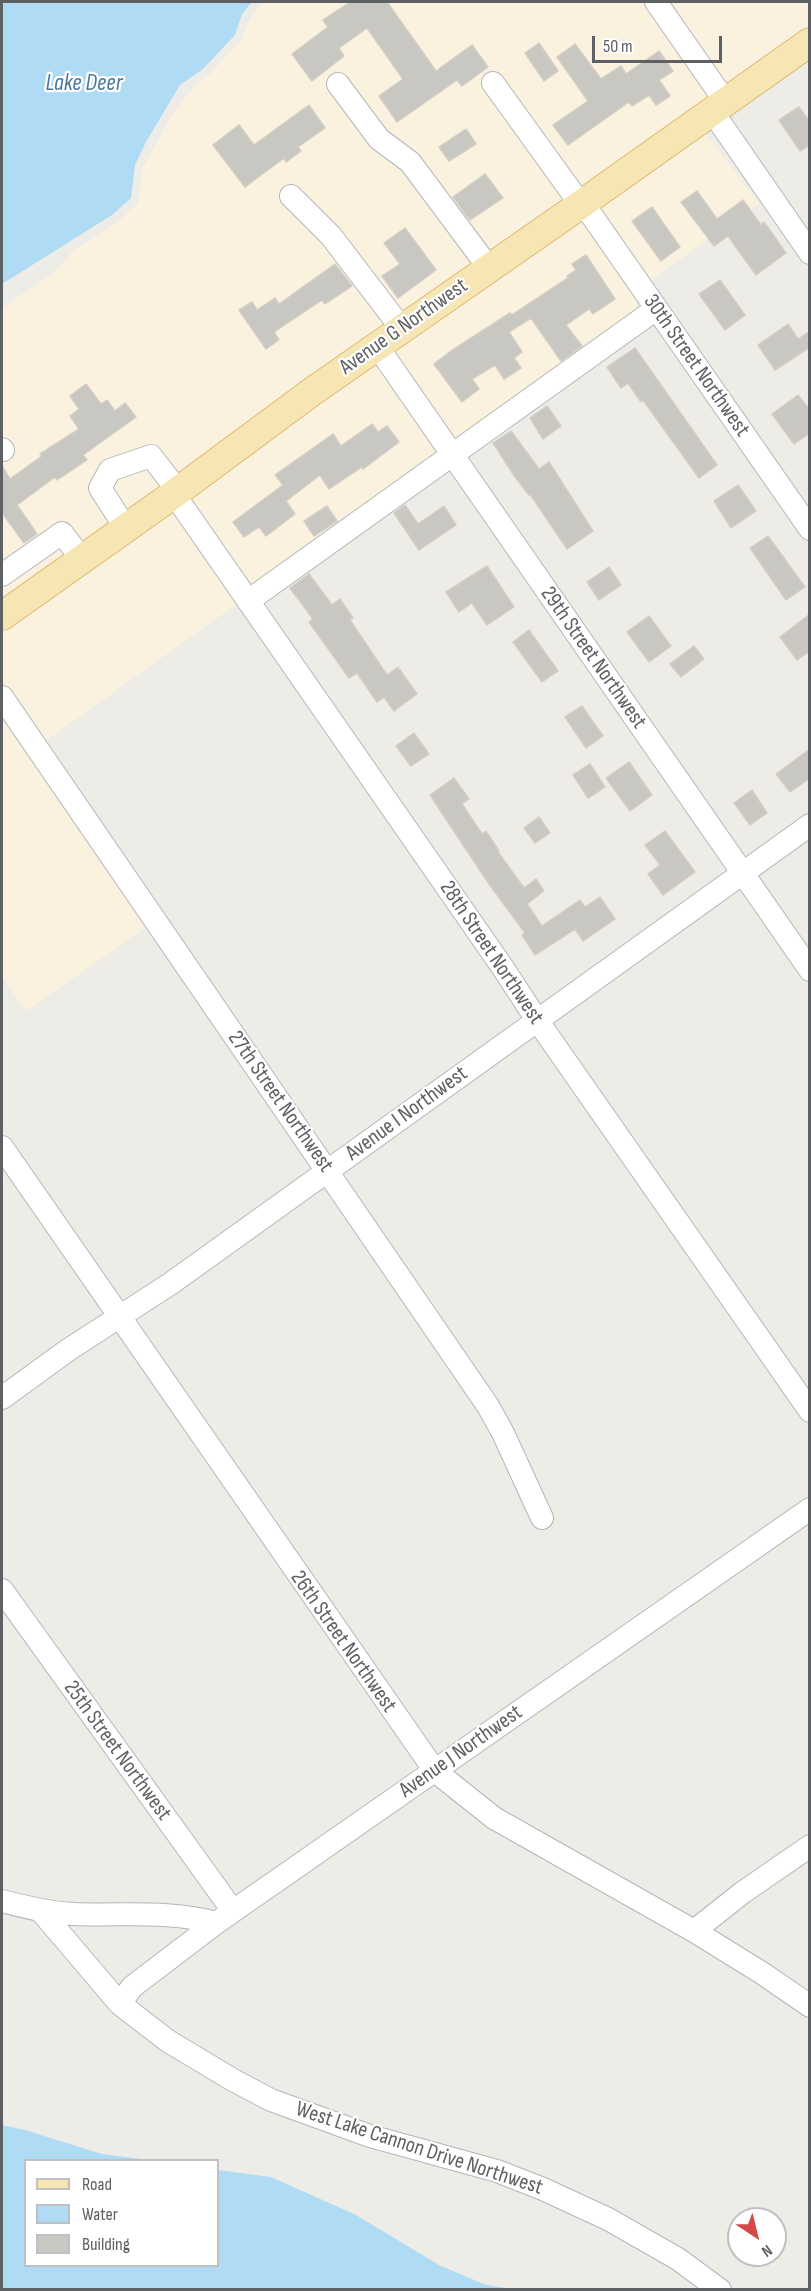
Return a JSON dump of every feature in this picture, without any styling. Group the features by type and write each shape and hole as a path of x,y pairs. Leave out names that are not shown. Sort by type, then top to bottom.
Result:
{"main road":[{"name":"Avenue G Northwest","path":"5,606 81,558 176,492 377,346 810,42"}],"street":[{"path":"656,2 810,253"},
{"name":"30th Street Northwest","path":"493,83 582,204 810,529"},
{"path":"338,84 379,139 410,162 489,268"},
{"path":"291,196 331,236 402,329"},
{"path":"248,602 656,309"},
{"name":"29th Street Northwest","path":"377,346 741,874 810,970"},
{"name":"28th Street Northwest","path":"125,527 100,488 110,470 151,456 248,602 810,1411"},
{"path":"2,575 62,533 81,558"},
{"name":"27th Street Northwest","path":"2,696 488,1406 543,1518"},
{"name":"Avenue I Northwest","path":"2,1398 118,1316 170,1284 810,825"},
{"name":"26th Street Northwest","path":"2,1147 435,1771 494,1818 694,1931 810,2006"},
{"name":"Avenue J Northwest","path":"120,2004 132,1987 225,1917 672,1603 810,1509"},
{"name":"25th Street Northwest","path":"2,1590 225,1917"},
{"path":"694,1931 742,1893 810,1846"},
{"path":"2,1900 40,1910 72,1914 225,1917"},
{"name":"West Lake Cannon Drive Northwest","path":"40,1910 120,2004 168,2041 233,2080 271,2100 370,2136 497,2171 543,2188 608,2219 678,2259 720,2289"}],"shaded area":[{"path":"263,2 645,2 712,98 2,603 2,308 55,272 74,250 117,223 138,203 143,168 170,118 194,86 209,75 241,41 250,19"},
{"path":"667,2 809,2 809,29 727,88"},
{"path":"703,130 759,203 648,282 596,206"},
{"path":"582,217 636,296 637,318 458,445 390,349"},
{"path":"375,360 443,456 253,593 187,497"},
{"path":"172,507 238,603 44,742 2,681 2,628"},
{"path":"2,712 145,928 26,1011 2,977"}],"water":[{"name":"Lake Deer","path":"2,2 252,2 242,14 235,35 203,69 180,85 135,165 131,198 112,215 2,284"},
{"path":"2,2125 102,2154 141,2159 24,2159 24,2267 219,2267 219,2170 271,2177 356,2215 439,2265 486,2285 513,2289 2,2289"}],"building":[{"path":"350,2 387,2 436,71 472,45 488,67 462,86 457,80 397,122 379,96 403,79 367,28 339,48 344,56 312,81 292,54 328,27 323,20"},
{"path":"539,43 558,71 544,81 525,53"},
{"path":"575,44 601,79 621,66 626,74 659,51 673,71 659,80 670,96 656,105 649,95 632,106 629,102 568,145 553,125 588,101 557,57"},
{"path":"309,105 325,128 298,147 301,151 286,162 284,158 245,187 213,145 239,125 254,145"},
{"path":"799,107 810,122 810,145 800,151 779,120"},
{"path":"466,129 476,144 449,161 439,147"},
{"path":"485,174 503,198 470,220 453,197"},
{"path":"697,191 717,219 743,200 761,225 764,222 786,253 756,275 728,236 714,246 681,202"},
{"path":"652,207 680,247 661,261 632,221"},
{"path":"405,228 436,270 398,298 382,276 400,264 384,243"},
{"path":"586,255 615,299 593,314 589,309 566,325 582,346 561,361 531,318 509,332 522,352 514,358 521,368 504,379 495,365 472,379 479,389 462,402 434,364 510,313 512,315 568,278 567,276 576,270 572,264"},
{"path":"335,264 352,286 325,304 322,300 274,332 279,340 266,349 239,310 252,302 257,310 275,298 279,304"},
{"path":"720,280 745,315 725,330 699,294"},
{"path":"788,324 798,339 810,331 810,347 775,370 758,345"},
{"path":"635,348 717,465 699,478 643,400 641,402 628,383 621,388 607,367"},
{"path":"86,384 101,404 107,400 115,411 125,403 136,417 83,455 87,460 57,480 55,477 17,505 37,534 24,543 2,515 2,466 10,479 42,456 40,454 79,429 70,416 79,409 70,396"},
{"path":"798,395 810,410 810,433 794,444 772,414"},
{"path":"547,406 561,426 543,439 530,418"},
{"path":"372,424 378,432 387,426 399,442 363,469 362,467 329,489 320,475 286,501 295,514 266,536 259,527 244,537 233,522 283,485 275,475 333,434 341,446"},
{"path":"511,431 539,469 549,462 593,531 567,549 493,443"},
{"path":"738,485 756,511 731,528 714,501"},
{"path":"405,505 418,524 444,506 456,525 419,550 394,513"},
{"path":"327,506 337,521 314,536 304,521"},
{"path":"768,536 805,587 786,600 750,548"},
{"path":"487,566 514,607 487,625 472,603 459,612 446,592"},
{"path":"609,567 621,585 599,600 587,582"},
{"path":"309,574 332,605 340,599 353,618 350,620 387,675 398,667 417,694 394,711 384,697 377,702 357,673 349,678 309,622 313,619 290,588"},
{"path":"810,614 810,651 797,660 780,637"},
{"path":"649,616 671,646 649,662 627,632"},
{"path":"529,630 558,671 542,682 513,642"},
{"path":"694,646 704,659 681,677 670,664"},
{"path":"582,706 603,736 586,748 565,717"},
{"path":"414,733 429,754 411,766 396,746"},
{"path":"810,749 810,778 790,792 776,774"},
{"path":"629,762 652,795 630,811 606,778"},
{"path":"590,764 605,787 588,798 573,775"},
{"path":"454,778 469,799 462,804 482,834 486,831 524,888 536,879 544,891 527,904 542,926 580,900 585,907 600,897 615,919 583,941 575,929 535,955 522,935 525,933 489,884 430,795"},
{"path":"752,790 767,813 750,825 734,803"},
{"path":"539,817 550,833 535,843 524,828"},
{"path":"665,831 695,872 663,895 648,874 660,865 645,845"}]}
